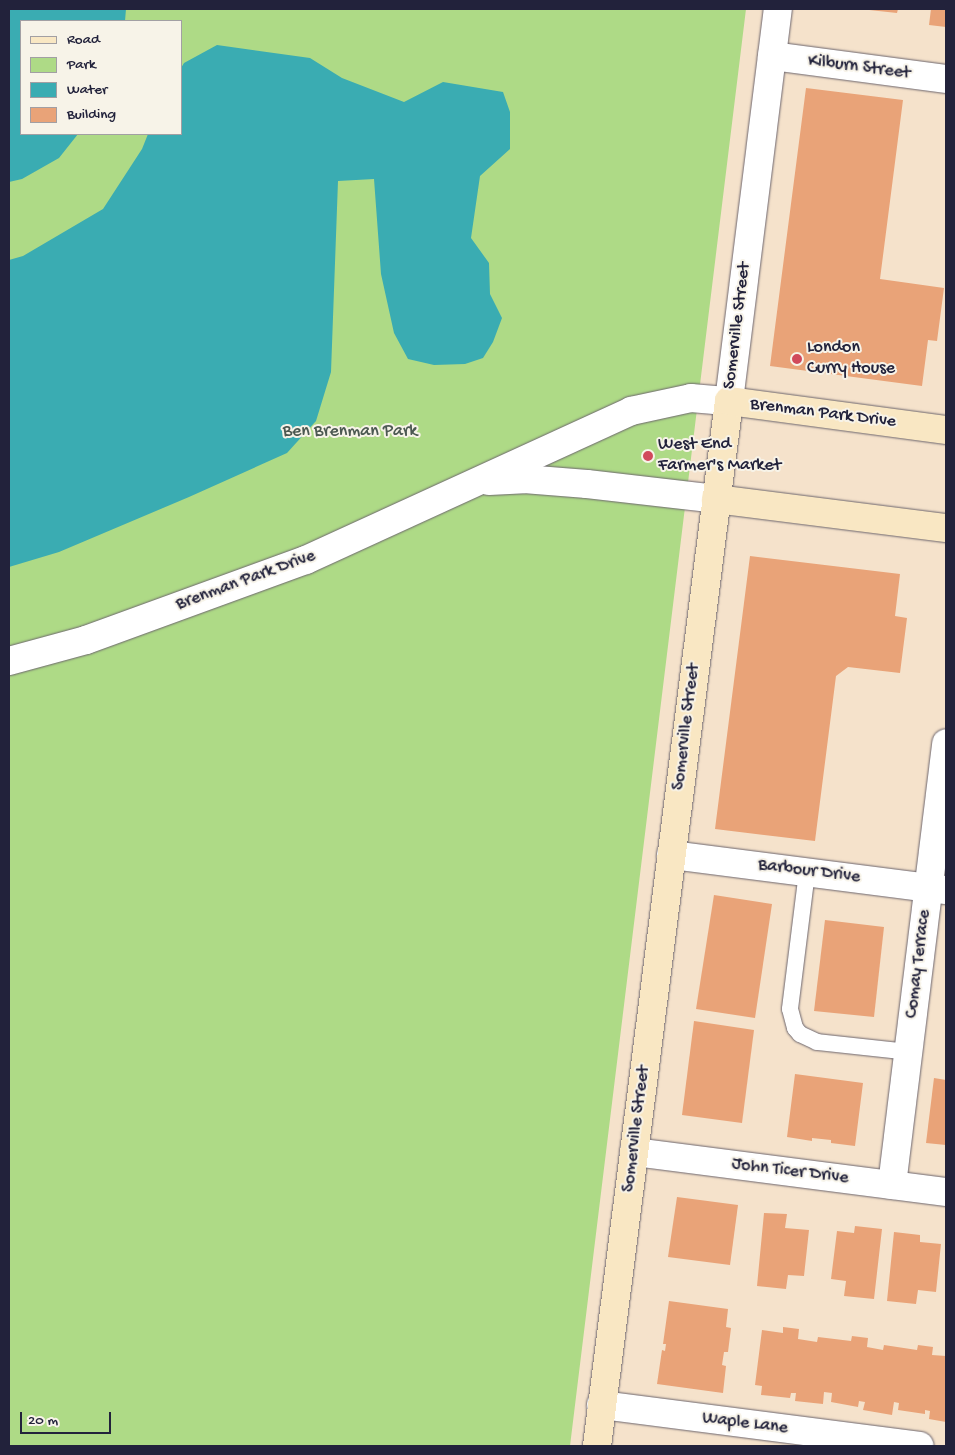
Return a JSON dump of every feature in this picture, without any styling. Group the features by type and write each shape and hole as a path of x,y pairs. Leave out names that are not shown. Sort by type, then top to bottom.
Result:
{"street":[{"name":"Somerville Street","path":"597,1446 778,9"},
{"name":"Kilburn Street","path":"772,56 946,78"},
{"name":"Brenman Park Drive","path":"9,661 86,640 306,560 630,412 692,398 729,401 946,430"},
{"name":"Brenman Park Drive","path":"476,482 524,479 716,499 946,528"},
{"name":"Comay Terrace","path":"892,1185 908,1052 937,888 946,743"},
{"name":"Barbour Drive","path":"671,855 937,888"},
{"name":"John Ticer Drive","path":"634,1152 946,1192"},
{"name":"Waple Lane","path":"601,1405 771,1437 919,1446"}],"lane":[{"path":"806,872 790,1009 795,1028 800,1034 817,1042 908,1052"}],"green space":[{"name":"Ben Brenman Park","path":"9,9 746,9 570,1446 9,1446"}],"water":[{"path":"9,9 126,9 125,20 20,20 20,135 77,135 59,158 22,179 9,182"},
{"path":"217,45 310,58 342,78 404,102 443,82 503,92 510,112 510,149 480,176 471,238 489,263 490,294 502,318 493,342 483,358 465,364 434,365 408,359 394,333 381,274 374,179 338,181 331,372 316,421 287,453 59,552 9,567 9,260 23,256 103,209 142,149 148,135 182,135 182,66 184,63"}],"building":[{"path":"860,9 898,9 897,13"},
{"path":"931,9 946,9 946,27 929,25"},
{"path":"806,88 903,100 880,279 944,288 937,341 928,340 922,386 770,366"},
{"path":"750,556 900,574 895,616 907,618 900,673 848,667 836,676 815,841 715,829"},
{"path":"714,895 772,904 755,1018 696,1009"},
{"path":"825,920 884,927 874,1017 814,1011"},
{"path":"694,1021 754,1030 742,1123 682,1115"},
{"path":"795,1074 863,1083 855,1146 831,1143 831,1140 812,1138 812,1141 787,1137"},
{"path":"934,1078 946,1080 946,1145 926,1143"},
{"path":"677,1197 738,1205 730,1265 668,1257"},
{"path":"764,1213 787,1214 785,1228 809,1230 804,1276 788,1275 786,1289 757,1286"},
{"path":"855,1226 882,1229 874,1299 844,1296 846,1281 831,1279 837,1231 854,1233"},
{"path":"894,1232 920,1235 920,1242 941,1244 936,1292 918,1290 916,1304 887,1301"},
{"path":"669,1301 728,1309 726,1327 731,1328 728,1352 724,1352 722,1365 726,1366 723,1393 657,1384 662,1350 665,1351 666,1344 663,1344"},
{"path":"783,1327 799,1329 798,1339 817,1342 818,1337 851,1341 852,1336 868,1338 867,1347 883,1350 884,1345 917,1350 918,1345 933,1347 932,1355 946,1356 946,1422 929,1419 930,1411 925,1410 925,1414 898,1410 899,1403 894,1402 892,1415 863,1410 865,1402 859,1401 858,1407 831,1402 832,1393 824,1392 823,1404 795,1401 796,1393 791,1393 790,1398 761,1395 762,1386 755,1385 762,1330 783,1333"}],"place":[{"name":"London Curry House","path":"797,359"},
{"name":"West End Farmer's Market","path":"648,456"}]}
